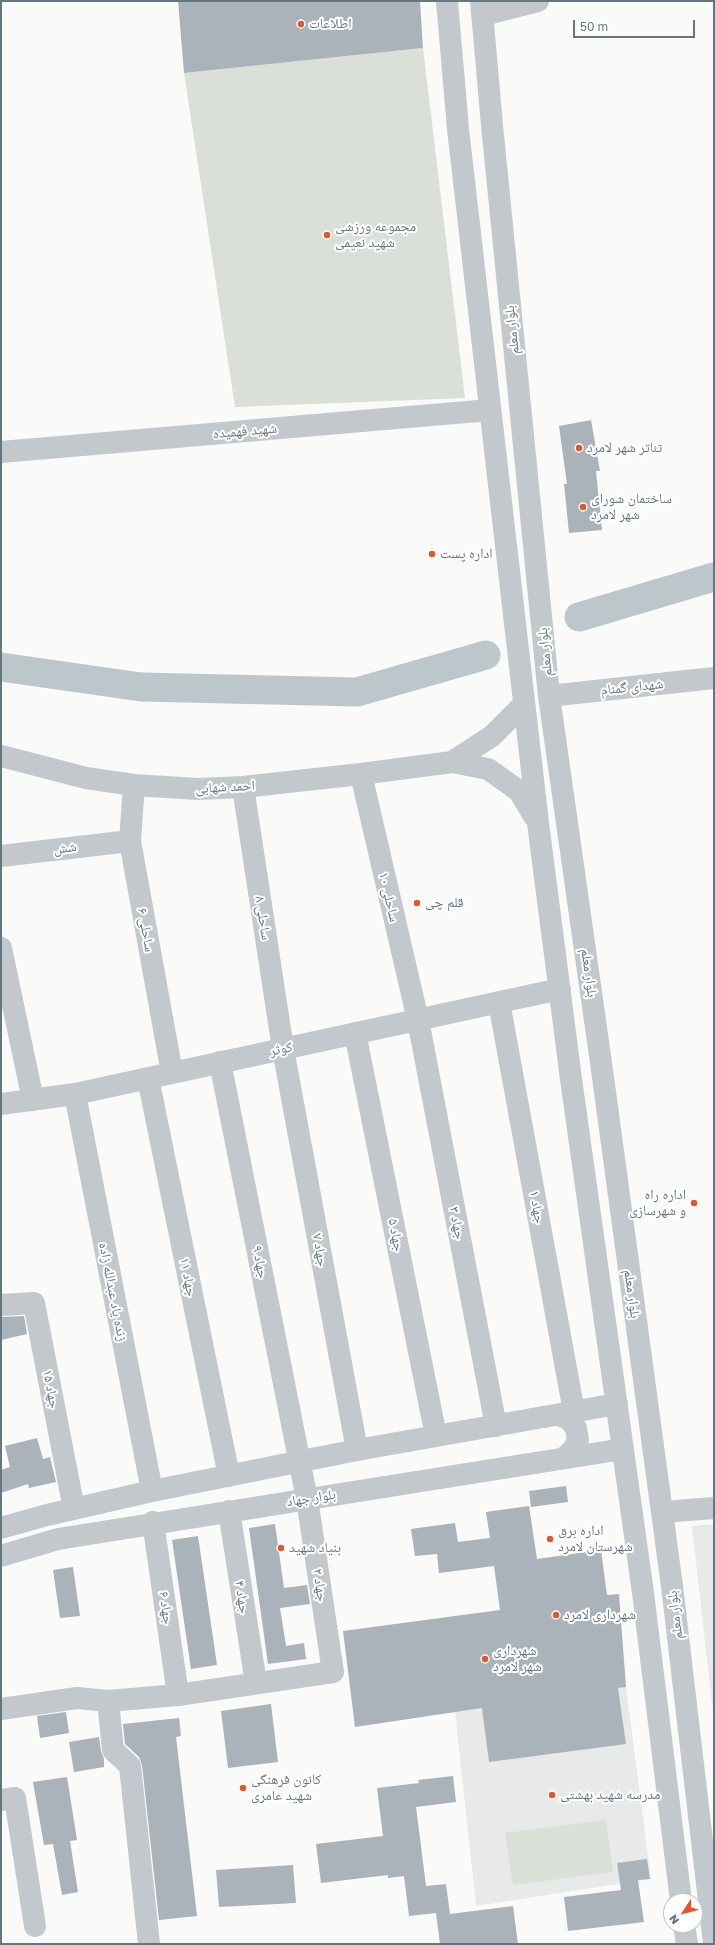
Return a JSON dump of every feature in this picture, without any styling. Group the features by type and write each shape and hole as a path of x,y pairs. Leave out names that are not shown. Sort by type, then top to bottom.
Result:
{"street":[{"name":"بلوار معلم","path":"447,1 458,129 538,823 582,1157 643,1593 680,1893"},
{"path":"482,8 538,1"},
{"name":"بلوار معلم","path":"482,8 492,125 549,696 614,1152 711,1881 714,1943"},
{"path":"458,129 492,125"},
{"name":"شهید فهمیده","path":"1,452 490,410"},
{"name":"شهدای گمنام","path":"549,696 714,678"},
{"name":"احمد شهابی","path":"452,762 492,736 524,704"},
{"name":"احمد شهابی","path":"1,756 86,778 134,785 198,789 243,787 452,762 488,769 507,782 519,791 538,823"},
{"name":"ساحلی ۱۰","path":"361,774 418,1020"},
{"name":"ساحلی ۶","path":"134,785 130,841 172,1073"},
{"name":"ساحلی ۸","path":"243,787 283,1049"},
{"name":"شش","path":"1,856 130,841"},
{"path":"1,948 33,1100"},
{"name":"کوثر","path":"1,1104 75,1094 560,989"},
{"name":"جهاد ۱","path":"500,1002 566,1413"},
{"name":"جهاد ۳","path":"418,1020 496,1426"},
{"name":"جهاد ۵","path":"355,1033 436,1436"},
{"name":"جهاد ۷","path":"283,1049 357,1450"},
{"name":"جهاد ۹","path":"220,1062 307,1499"},
{"name":"جهاد ۱۱","path":"148,1078 229,1476"},
{"name":"زنده یاد عبدالله زاده","path":"75,1094 152,1491"},
{"path":"582,1157 614,1152"},
{"name":"جهاد ۱۵","path":"1,1305 34,1303 74,1509"},
{"path":"1,1528 152,1491 357,1450 617,1404"},
{"path":"564,1458 573,1450 578,1440 576,1428 566,1413"},
{"name":"بلوار جهاد","path":"1,1556 58,1539 153,1522 623,1449"},
{"name":"جهاد ۲","path":"256,1683 333,1672 307,1499"},
{"path":"662,1512 714,1508"},
{"name":"جهاد ۴","path":"229,1511 256,1683"},
{"name":"جهاد ۶","path":"153,1522 178,1695"},
{"path":"1,1709 77,1698 108,1701 178,1695 256,1683"},
{"path":"108,1701 113,1750 130,1766 149,1944"},
{"path":"1,1800 15,1798 35,1926"},
{"path":"685,1933 687,1944"}],"shaded area":[{"name":"مجموعه ورزشی شهید نعیمی","path":"423,48 465,398 235,407 184,73"},
{"path":"714,1524 714,1713 713,1713 692,1526"},
{"name":"مدرسه شهید بهشتی","path":"626,1687 651,1879 476,1906 455,1711"},
{"path":"606,1820 613,1872 513,1885 505,1833"}],"building":[{"name":"اطلاعات","path":"178,1 420,1 423,48 184,73"},
{"path":"591,420 600,471 596,471 602,530 569,533 564,484 567,484 559,426"},
{"path":"24,1316 27,1334 1,1340 1,1317"},
{"path":"37,1438 43,1459 50,1457 56,1482 29,1488 28,1484 1,1493 1,1470 10,1467 5,1446"},
{"path":"566,1486 568,1502 531,1507 529,1491"},
{"path":"529,1506 537,1559 601,1550 607,1595 619,1594 626,1687 618,1688 626,1744 489,1762 482,1708 355,1727 343,1631 500,1610 494,1566 439,1573 437,1554 415,1556 411,1529 455,1523 458,1542 490,1538 486,1512"},
{"path":"275,1524 284,1588 307,1585 310,1604 280,1608 286,1646 304,1643 306,1659 268,1664 249,1528"},
{"path":"198,1536 217,1665 191,1669 172,1540"},
{"path":"73,1567 80,1616 60,1618 53,1570"},
{"path":"271,1704 278,1762 228,1768 221,1711"},
{"path":"66,1712 69,1733 40,1738 37,1716"},
{"path":"179,1718 181,1736 176,1737 197,1916 159,1920 142,1765 139,1757 125,1744 123,1724"},
{"path":"99,1737 104,1759 104,1767 74,1772 69,1742"},
{"path":"453,1776 456,1802 416,1807 426,1886 446,1884 450,1914 513,1906 518,1944 440,1944 436,1913 409,1916 404,1876 388,1878 388,1875 321,1883 316,1844 383,1836 377,1788 419,1783 418,1780"},
{"path":"67,1777 77,1840 70,1841 78,1892 62,1895 53,1844 44,1845 33,1782"},
{"path":"647,1859 650,1879 638,1880 644,1922 568,1931 564,1897 621,1890 617,1863"},
{"path":"293,1865 296,1903 219,1907 216,1870"}],"waterway":[{"path":"579,617 714,577"},
{"path":"1,667 141,687 357,692 486,655"}],"place":[{"name":"اطلاعات","path":"301,24"},
{"name":"مجموعه ورزشی شهید نعیمی","path":"327,235"},
{"name":"تئاتر شهر لامرد","path":"579,448"},
{"name":"ساختمان شورای شهر لامرد","path":"583,507"},
{"name":"اداره پست","path":"432,554"},
{"name":"قلم چی","path":"417,903"},
{"name":"اداره راه و شهرسازی","path":"694,1203"},
{"name":"اداره برق شهرستان لامرد","path":"550,1539"},
{"name":"بنیاد شهید","path":"281,1548"},
{"name":"شهرداری لامرد","path":"556,1615"},
{"name":"شهرداری شهر لامرد","path":"485,1659"},
{"name":"کانون فرهنگی شهید عامری","path":"243,1788"},
{"name":"مدرسه شهید بهشتی","path":"552,1795"}]}
